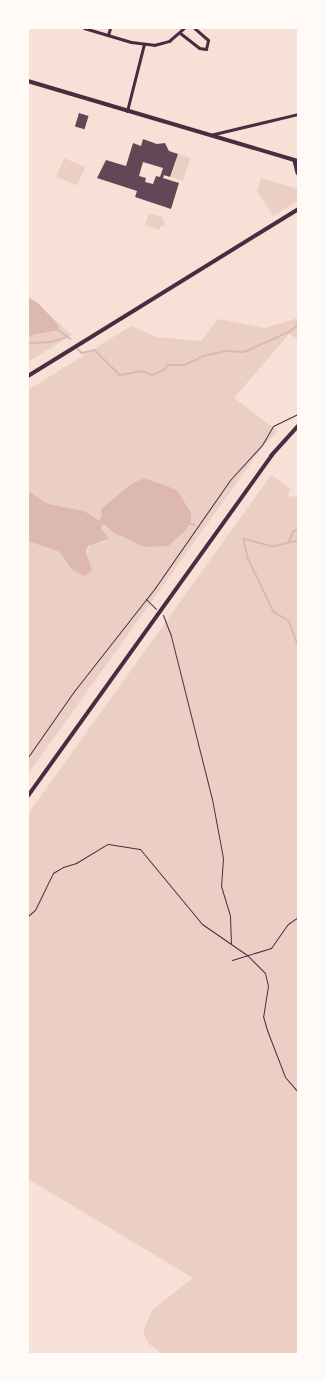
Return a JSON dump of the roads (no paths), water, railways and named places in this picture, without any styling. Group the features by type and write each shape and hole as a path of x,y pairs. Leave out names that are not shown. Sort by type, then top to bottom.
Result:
{"main road":[{"path":"28,376 298,209"}],"street":[{"path":"84,28 144,44 162,44 180,33 184,28"},
{"path":"108,35 110,28"},
{"path":"180,33 199,48 206,49 208,40 194,28"},
{"path":"127,111 144,44"},
{"path":"28,81 296,161 298,173"},
{"path":"210,136 298,114"},
{"path":"28,796 271,456 298,426"}],"waterway":[{"path":"78,349 82,353 95,350 120,375 142,371 153,375 164,370 168,365 184,365 204,356 225,351 244,352 289,332 298,325"},
{"path":"57,329 71,339"},
{"path":"28,343 51,342 67,337"},
{"path":"188,523 195,525"},
{"path":"288,544 293,532 298,529"},
{"path":"298,541 273,547 244,539 248,558 274,612 289,621 298,644"}]}
